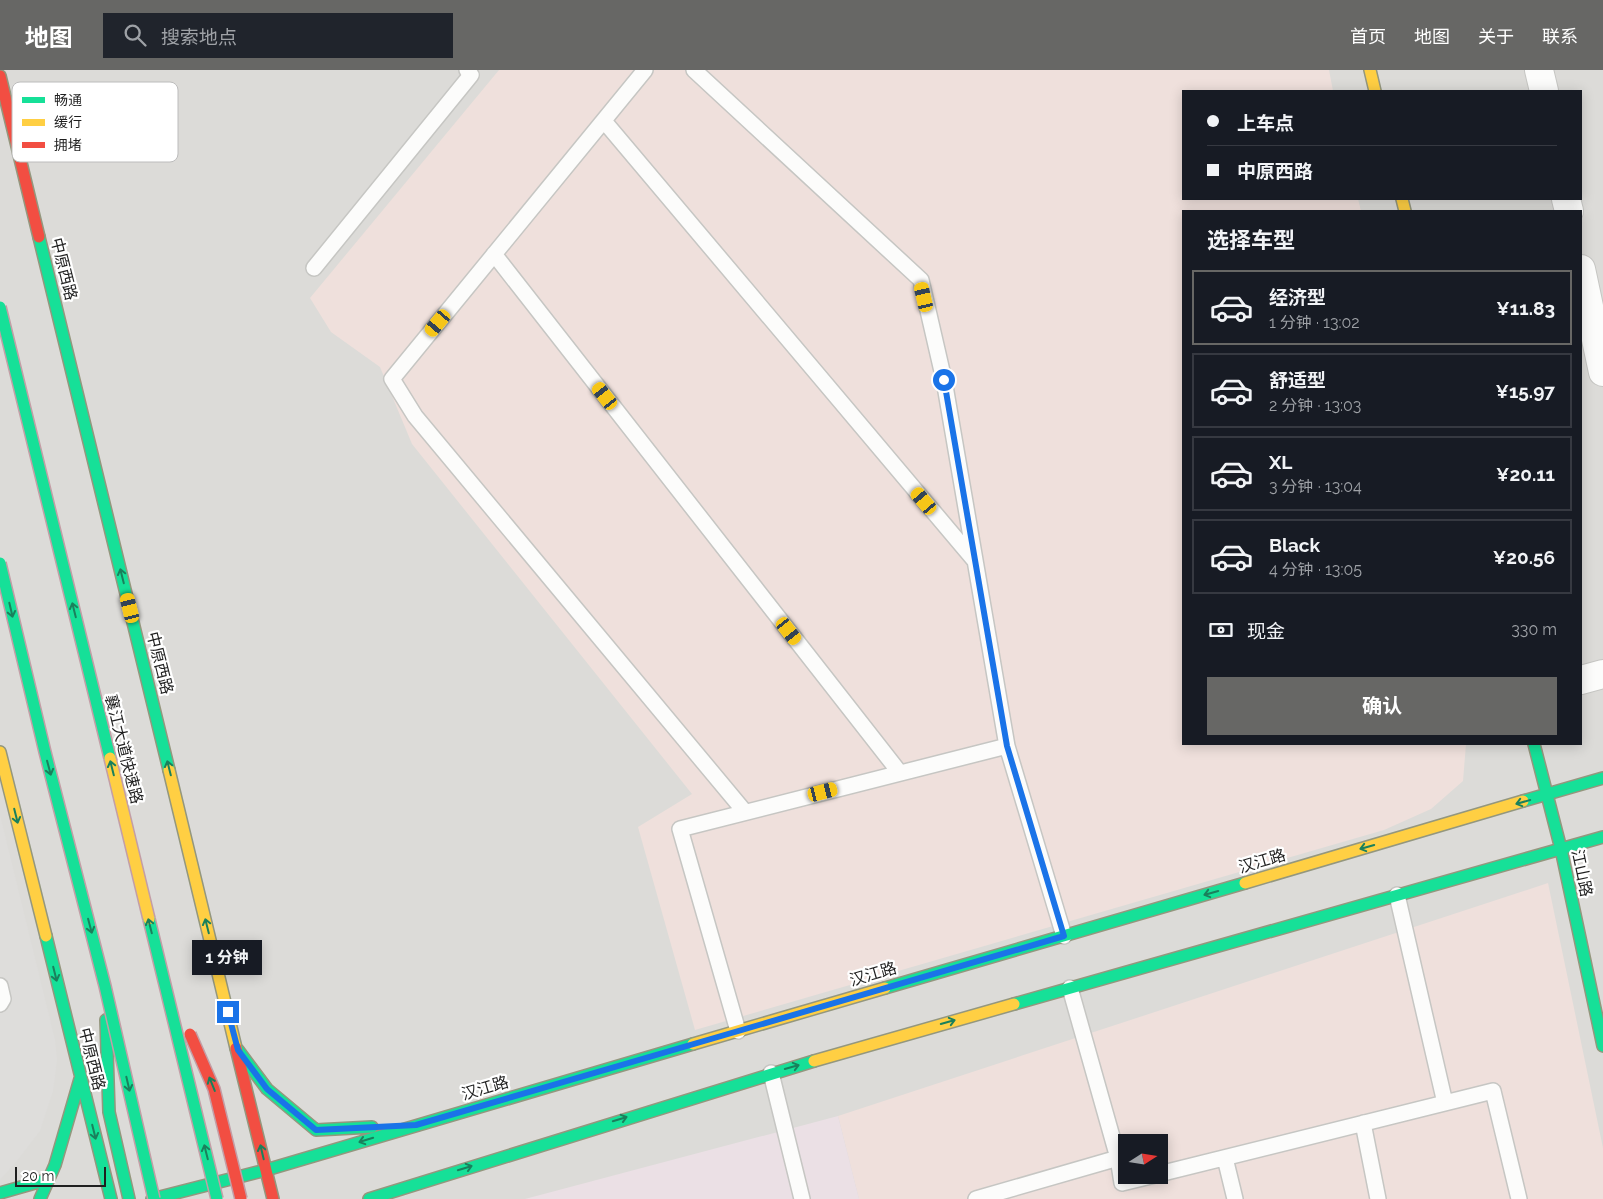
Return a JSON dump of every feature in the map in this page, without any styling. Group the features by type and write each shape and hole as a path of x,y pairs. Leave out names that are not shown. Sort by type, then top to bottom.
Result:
{"main road":[{"path":"1370,70 1375,90"},
{"name":"中原西路","path":"0,76 12,125"},
{"name":"中原西路","path":"21,162 273,1199"},
{"name":"襄江大道快速路","path":"0,308 217,1199"},
{"path":"0,563 45,752 105,986 153,1199"},
{"name":"江山路","path":"1534,745 1561,849 1603,1046"},
{"name":"中原西路","path":"0,752 111,1199"},
{"name":"汉江路","path":"153,1199 266,1170 1603,778"},
{"path":"368,1199 771,1073 1603,837"},
{"path":"162,972 214,1089 241,1199"},
{"path":"105,986 109,1112 130,1199"},
{"path":"238,1050 267,1089 316,1130 416,1125"},
{"path":"40,1199 55,1165 80,1079"},
{"path":"423,1192 436,1177"},
{"path":"0,1193 48,1179"}],"street":[{"path":"1539,70 1544,90"},
{"path":"1582,274 1603,372"},
{"path":"1582,680 1603,674"}],"lane":[{"path":"645,70 392,379 415,416 746,812"},
{"path":"694,70 920,280 944,380 1007,746 1064,936"},
{"path":"314,268 472,72"},
{"path":"604,121 975,562"},
{"path":"494,254 900,773"},
{"path":"738,1031 680,829 1007,746"},
{"path":"1397,895 1445,1103"},
{"path":"0,986 3,999 0,1004"},
{"path":"976,1199 1118,1158 1070,988"},
{"path":"771,1073 802,1199"},
{"path":"1168,1172 1493,1091 1519,1199"},
{"path":"1363,1123 1378,1199"},
{"path":"1225,1158 1235,1199"}],"shaded area":[{"path":"0,70 1603,70 1603,1199 0,1199"},
{"path":"499,70 1329,70 1333,90 1182,90 1182,200 1358,200 1361,210 1182,210 1182,745 1466,745 1463,781 1431,809 1384,830 695,1030 638,827 692,794 412,444 380,367 331,332 310,298"},
{"path":"0,815 55,1040 57,1060 53,1091 40,1131 0,1180"},
{"path":"1548,883 1603,1148 1603,1199 859,1199 838,1116"},
{"path":"838,1116 859,1199 525,1199"}],"traffic: fast":[{"path":"39,237 169,770"},
{"path":"0,307 110,758"},
{"path":"0,563 45,752 105,986 154,1199"},
{"path":"1534,745 1561,849 1603,1046"},
{"path":"1523,801 1603,778"},
{"path":"1014,1004 1603,837"},
{"path":"885,988 1245,883"},
{"path":"149,919 217,1199"},
{"path":"46,936 111,1199"},
{"path":"106,1020 109,1112 129,1199"},
{"path":"152,1199 266,1170 693,1044"},
{"path":"238,1050 267,1089 316,1130 372,1127"},
{"path":"369,1199 814,1061"},
{"path":"40,1199 55,1165 80,1079"},
{"path":"0,1193 49,1179"}],"traffic: slow":[{"path":"1370,70 1375,90"},
{"path":"1402,200 1405,210"},
{"path":"0,752 46,936"},
{"path":"110,758 149,919"},
{"path":"169,770 236,1048"},
{"path":"1245,883 1523,801"},
{"path":"693,1044 885,988"},
{"path":"814,1061 1014,1004"}],"traffic: jam":[{"path":"0,76 12,126"},
{"path":"21,162 39,237"},
{"path":"190,1034 214,1089 241,1199"},
{"path":"236,1048 273,1199"}],"route":[{"path":"228,1012 238,1050 267,1089 316,1130 416,1125 1064,936 1007,746 944,380"}]}
